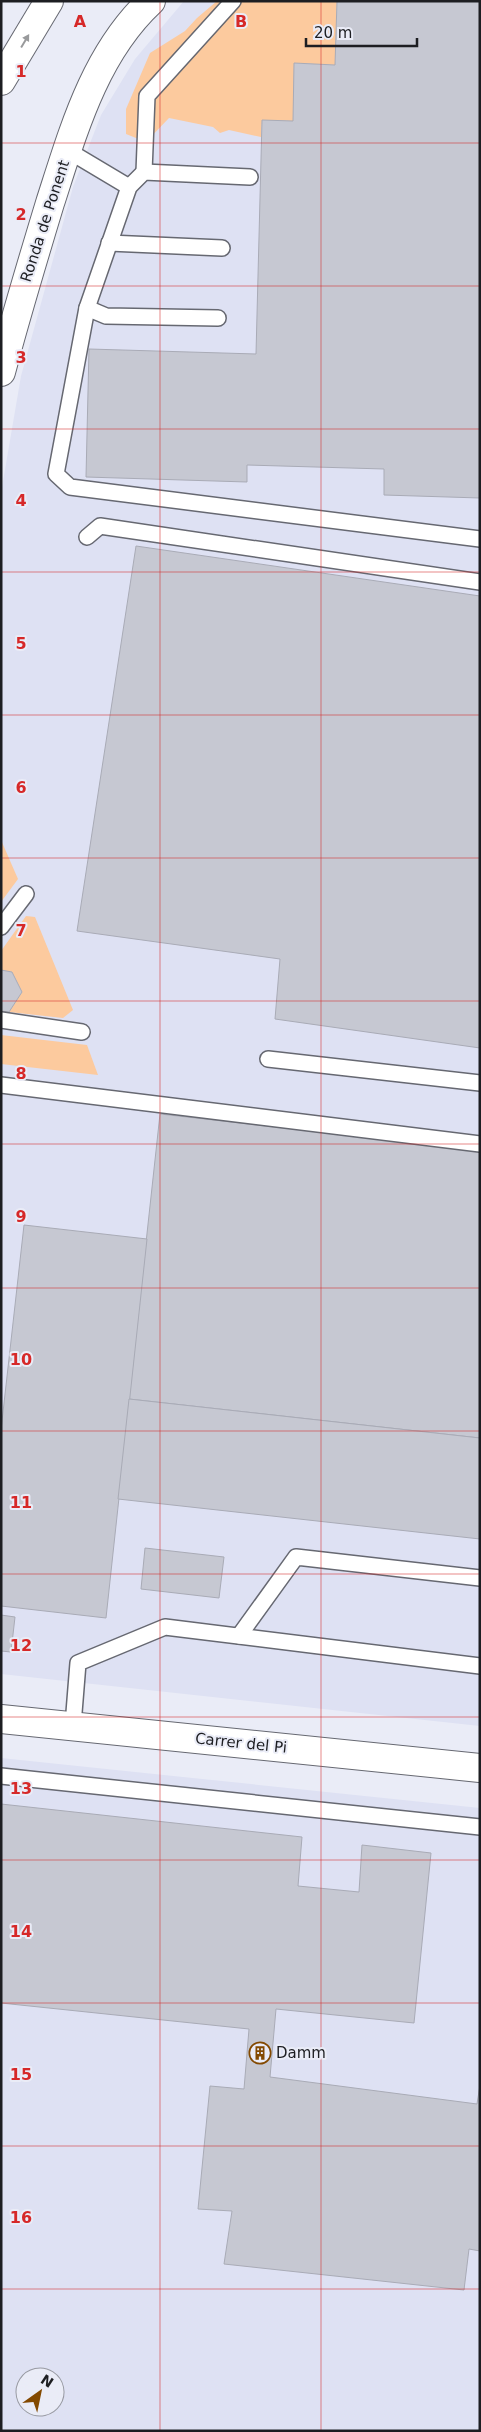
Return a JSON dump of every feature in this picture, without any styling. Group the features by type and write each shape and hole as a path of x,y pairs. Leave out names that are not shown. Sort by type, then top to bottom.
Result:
{"main road":[{"path":"1,81 50,1"},
{"name":"Ronda de Ponent","path":"1,372 22,292 67,150 97,74 115,43 151,1"},
{"name":"Carrer del Pi","path":"1,1719 480,1768"}],"lane":[{"path":"97,74 133,1"},
{"path":"233,1 147,96 144,172 129,187 87,308 56,474 70,487 480,538"},
{"path":"67,150 129,187"},
{"path":"144,172 250,177"},
{"path":"109,243 222,248"},
{"path":"87,308 106,316 218,318"},
{"path":"87,537 100,526 480,582"},
{"path":"1,927 26,894"},
{"path":"1,1020 82,1032"},
{"path":"268,1059 480,1083"},
{"path":"1,1085 480,1144"},
{"path":"239,1636 296,1557 480,1578"},
{"path":"73,1725 78,1663 165,1627 480,1666"},
{"path":"1,1776 480,1827"}],"shaded area":[{"path":"184,1 480,1 480,1726 1,1674 1,493 21,376 73,187 101,115 135,59"},
{"path":"217,1 337,1 335,65 295,63 293,121 262,120 261,137 229,130 220,133 213,127 169,118 146,142 126,134 126,109 150,53 185,31"},
{"path":"1,840 18,879 1,902"},
{"path":"26,916 35,917 73,1010 63,1018 9,1012 22,992 12,972 1,970 1,951"},
{"path":"1,1035 87,1045 98,1075 1,1064"},
{"path":"1,1758 480,1808 480,2431 1,2431"}],"building":[{"path":"337,1 480,1 480,498 384,495 384,469 247,465 247,482 86,477 89,349 256,354 262,120 293,121 294,63 335,65"},
{"path":"136,546 480,596 480,1048 275,1019 280,959 77,931"},
{"path":"1,970 12,972 22,992 9,1012 1,1011"},
{"path":"160,1114 480,1150 480,1438 129,1399"},
{"path":"24,1225 147,1239 106,1618 1,1606 1,1430"},
{"path":"129,1399 480,1438 480,1539 118,1499"},
{"path":"145,1548 224,1557 219,1598 141,1589"},
{"path":"1,1615 15,1617 11,1652 1,1651"},
{"name":"Damm","path":"1,1804 302,1837 298,1886 359,1892 362,1845 431,1853 414,2023 276,2009 270,2077 477,2104 480,2085 480,2251 469,2249 464,2290 224,2264 232,2211 198,2209 210,2086 244,2089 249,2029 1,2003"}],"place":[{"name":"Damm","path":"260,2053"}]}
